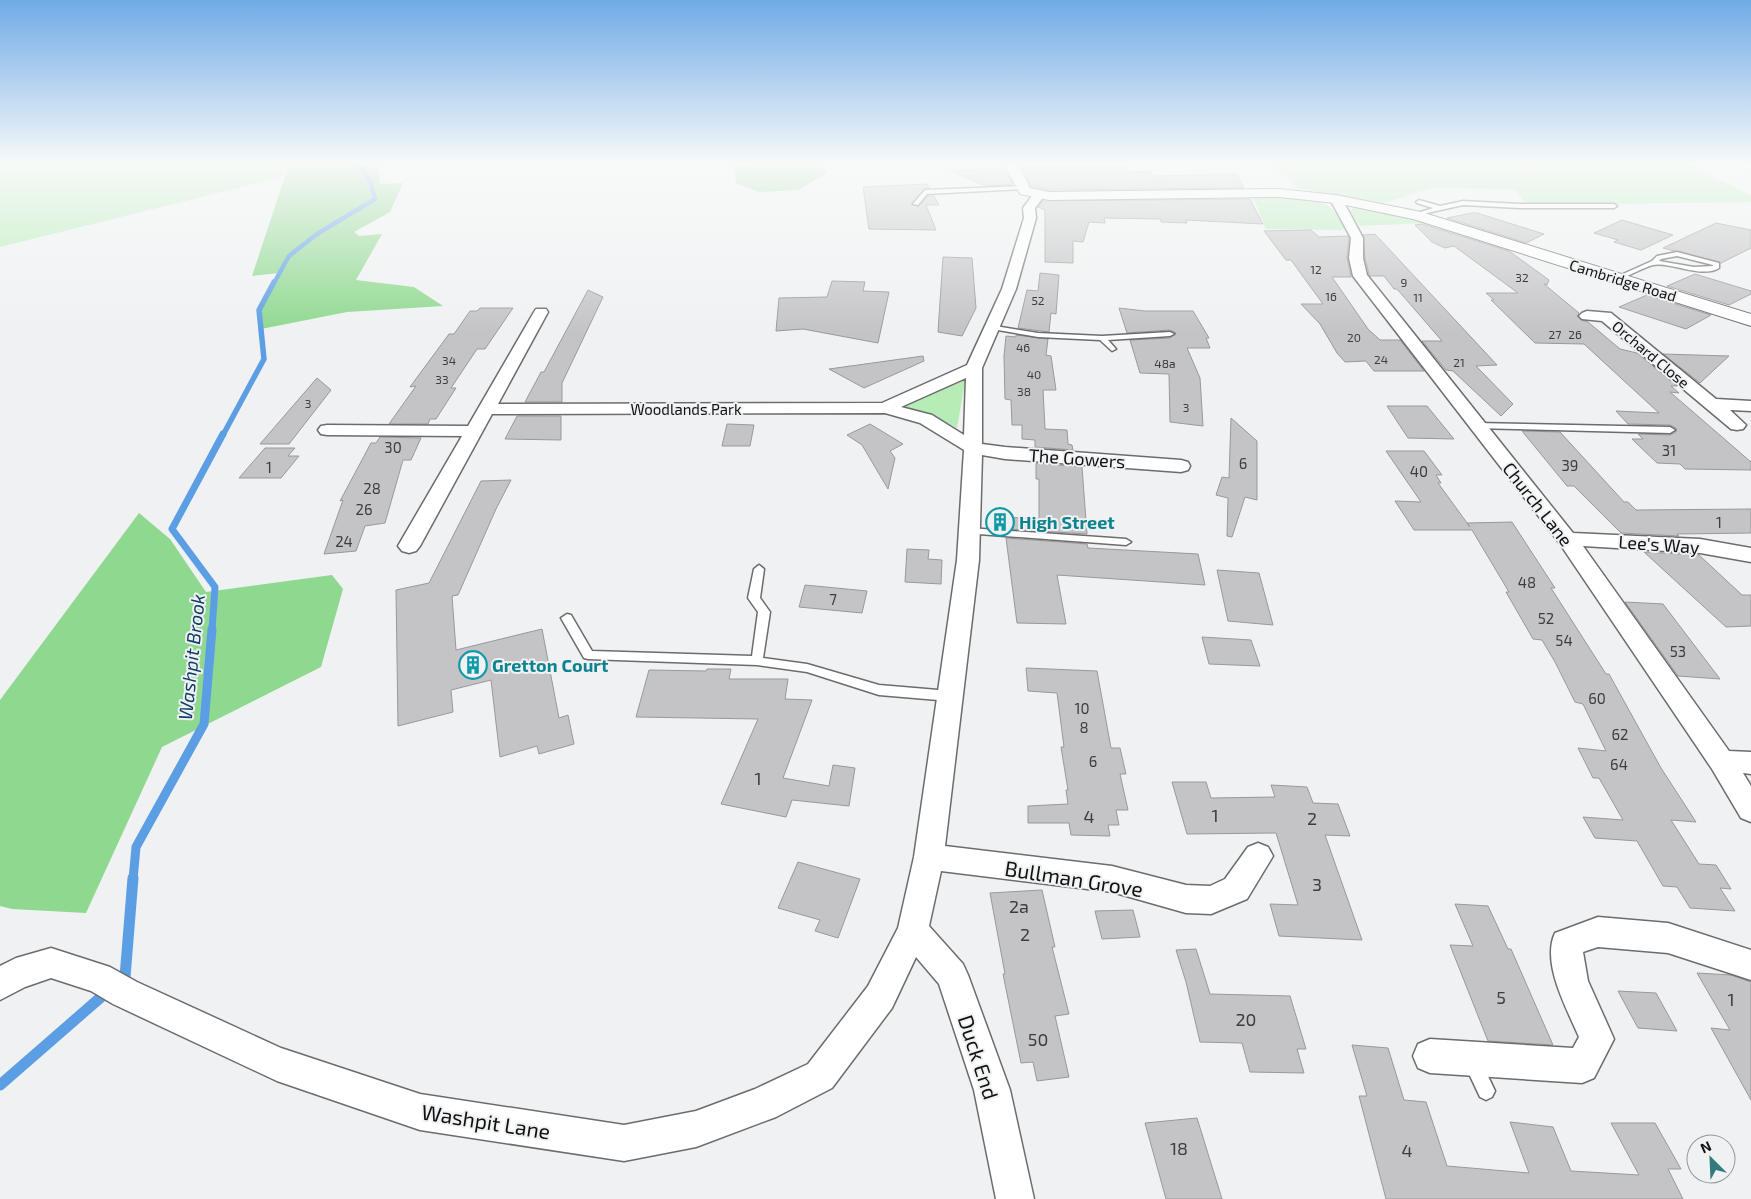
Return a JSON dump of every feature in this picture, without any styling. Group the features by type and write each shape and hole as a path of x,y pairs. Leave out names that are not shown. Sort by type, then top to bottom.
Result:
{"street":[{"path":"913,930 929,857 968,560 974,368 1009,289 1029,220"},
{"name":"Church Lane","path":"1347,220 1357,238 1356,258 1360,276 1476,426 1567,539 1721,761 1751,810"},
{"name":"Cambridge Road","path":"1452,220 1618,278 1751,320"},
{"path":"409,546 472,431 487,409 541,312"},
{"name":"Orchard Close","path":"1587,316 1606,316 1736,425"},
{"name":"Woodlands Park","path":"886,408 974,368"},
{"path":"1712,404 1751,406"},
{"name":"Woodlands Park","path":"487,409 886,408 926,418 973,448"},
{"path":"325,431 472,431"},
{"name":"The Gowers","path":"973,448 1005,453 1181,466"},
{"name":"Lee's Way","path":"1567,539 1700,546 1751,555"},
{"path":"1721,761 1751,763"},
{"name":"Bullman Grove","path":"929,857 1112,879 1186,899 1211,900 1236,889 1258,856"},
{"name":"Washpit Lane","path":"0,984 16,974 51,963 112,985 277,1064 420,1112 624,1143 696,1130 763,1104 820,1076 880,997 913,930"},
{"name":"Duck End","path":"913,930 952,975 992,1090 1015,1199"},
{"path":"1430,1056 1582,1066 1597,1039 1572,982 1566,943 1598,932 1668,938 1751,965"}],"lane":[{"path":"1618,278 1654,262 1659,257 1677,254 1717,264 1716,268 1707,270 1654,262"},
{"path":"992,327 1038,335 1102,338 1170,334"},
{"path":"1102,338 1112,349"},
{"path":"1476,426 1670,430"},
{"path":"969,531 1126,542"},
{"path":"758,661 764,612 754,598 760,569"},
{"path":"567,618 588,655 758,661 807,668 879,690 950,696"},
{"path":"1471,1059 1486,1091"}],"green space":[{"path":"0,220 109,220 0,247"},
{"path":"271,220 376,220 354,232 359,236 382,234 356,280 414,287 443,306 347,312 261,329 259,310 279,273 252,276"},
{"path":"1262,220 1339,220 1345,228 1341,230 1266,229"},
{"path":"1356,220 1413,220 1425,223 1360,226"},
{"path":"966,376 957,428 940,419 900,405"},
{"path":"139,513 170,539 206,592 332,575 343,589 321,667 162,747 86,913 12,909 0,906 0,700"}],"building":[{"path":"868,220 932,220 936,230 869,229"},
{"path":"1045,220 1104,220 1105,223 1089,222 1083,242 1073,241 1073,263 1045,262"},
{"path":"1161,220 1261,220 1263,224 1186,220 1187,223 1161,222"},
{"path":"1453,220 1499,220 1544,234 1526,243"},
{"path":"1622,220 1673,235 1641,250 1614,242 1618,240 1594,233"},
{"path":"1716,223 1751,230 1751,248 1721,263 1663,248"},
{"path":"1422,224 1509,251 1549,280 1547,285 1544,284 1579,313 1577,316 1581,320 1588,322 1620,349 1637,353 1677,386 1671,386 1679,393 1670,392 1751,462 1751,470 1685,469 1680,464 1657,463 1632,439 1643,439 1638,434 1670,435 1676,432 1676,428 1670,425 1628,424 1616,411 1659,413 1584,344 1535,343 1486,293 1518,293 1454,246 1445,248 1432,242 1415,225"},
{"path":"1311,230 1319,237 1348,236 1347,258 1351,277 1332,277 1368,329 1380,340 1400,340 1424,371 1374,371 1366,361 1345,362 1337,353 1320,324 1301,304 1323,304 1291,260 1286,260 1264,231"},
{"path":"1375,234 1497,365 1476,366 1513,404 1501,416 1453,371 1446,370 1422,341 1442,341 1397,289 1394,289 1384,276 1370,276 1365,258 1363,235"},
{"path":"943,257 972,258 976,308 962,336 938,332"},
{"path":"1040,273 1059,275 1056,314 1051,313 1049,332 1018,328 1027,290 1038,291"},
{"path":"1695,274 1751,291 1751,294 1729,305 1667,286"},
{"path":"832,281 865,282 863,291 889,292 878,343 803,329 776,331 779,298 827,297"},
{"path":"588,290 603,297 562,383 562,402 525,402 541,372 544,372"},
{"path":"1647,295 1711,315 1686,329 1619,307"},
{"path":"480,308 513,308 485,349 477,349 451,388 456,388 436,419 430,419 428,424 389,424 416,386 410,387 449,334 454,334 470,311 477,311"},
{"path":"1119,308 1145,311 1193,311 1209,338 1206,338 1210,348 1187,348 1200,378 1203,426 1170,422 1169,374 1140,373 1130,340 1170,338 1176,333 1170,330 1127,333"},
{"path":"1016,335 1048,339 1046,355 1051,356 1056,390 1043,390 1045,429 1067,430 1068,444 1072,445 1073,450 1035,447 1035,440 1022,439 1022,425 1012,425 1011,400 1005,399 1004,356 1006,336 1016,337"},
{"path":"1663,354 1729,356 1700,383"},
{"path":"923,356 924,361 864,388 829,369"},
{"path":"317,378 331,390 289,444 260,444"},
{"path":"1387,406 1427,406 1454,439 1408,438"},
{"path":"517,416 561,416 561,440 505,439"},
{"path":"1231,418 1257,441 1257,500 1245,497 1232,537 1227,536 1228,498 1216,495 1222,477 1229,478"},
{"path":"727,424 754,425 750,446 722,446"},
{"path":"870,424 903,444 890,451 895,458 888,489 862,445 847,435"},
{"path":"1522,431 1560,432 1624,502 1628,502 1636,510 1751,509 1751,533 1677,534 1679,536 1621,533 1574,486 1567,486"},
{"path":"380,437 421,438 411,460 403,460 385,523 365,526 356,551 324,554 343,500 340,501 371,443 376,443"},
{"path":"265,448 295,448 288,456 299,456 281,478 239,478"},
{"path":"1386,451 1424,451 1442,475 1436,475 1441,483 1438,483 1467,523 1512,522 1555,588 1551,588 1606,674 1609,674 1661,768 1696,822 1671,820 1699,864 1716,865 1731,889 1720,888 1735,911 1690,908 1677,887 1663,886 1637,841 1595,838 1583,817 1623,820 1599,778 1593,778 1578,748 1606,751 1583,704 1575,702 1542,640 1533,639 1506,592 1509,592 1472,530 1414,530 1395,501 1421,502"},
{"path":"1036,463 1082,467 1087,534 1004,529 1003,517 1039,519 1039,479 1036,479"},
{"name":"Gretton Court","path":"511,480 458,595 452,596 456,650 542,629 559,718 568,715 574,744 539,754 537,746 500,757 491,680 451,690 453,712 398,726 396,590 429,583 481,481"},
{"path":"1006,538 1087,544 1088,548 1198,554 1205,585 1057,575 1066,624 1017,623"},
{"path":"907,549 929,550 928,559 942,560 941,584 905,582"},
{"path":"1644,552 1699,555 1742,595 1751,595 1751,626 1726,627"},
{"path":"1217,570 1259,573 1273,625 1228,621"},
{"path":"805,585 867,591 862,613 799,607"},
{"path":"1625,602 1663,604 1720,679 1678,676"},
{"path":"1202,637 1251,640 1260,666 1209,664"},
{"path":"1026,668 1097,671 1111,748 1120,748 1126,774 1120,774 1128,810 1116,810 1119,825 1108,825 1110,836 1071,835 1069,823 1028,823 1028,806 1068,804 1066,790 1068,790 1061,747 1064,747 1057,693 1028,691"},
{"path":"707,669 731,669 729,679 788,679 785,699 812,700 783,778 829,786 833,765 855,768 849,806 792,800 786,817 721,804 758,719 636,717 649,670 706,671"},
{"path":"1172,782 1206,782 1211,798 1275,797 1271,785 1307,787 1313,803 1338,804 1350,836 1325,835 1362,940 1279,936 1270,904 1298,905 1276,833 1187,834"},
{"path":"798,862 860,879 838,938 815,931 820,920 778,908"},
{"path":"1042,890 1055,947 1052,947 1069,1014 1055,1016 1069,1077 1037,1081 1033,1062 1021,1063 1003,974 1005,974 990,893"},
{"path":"1455,904 1488,906 1508,949 1511,949 1553,1045 1488,1041 1450,945 1473,946"},
{"path":"1133,910 1140,937 1102,939 1095,911"},
{"path":"1196,949 1210,994 1290,996 1306,1049 1297,1049 1304,1073 1250,1072 1242,1043 1200,1042 1186,982 1176,950"},
{"path":"1697,973 1731,975 1751,982 1751,1100 1711,1028 1730,1030"},
{"path":"1618,991 1656,993 1677,1031 1638,1028"},
{"path":"1352,1045 1388,1048 1404,1100 1426,1102 1447,1166 1529,1173 1510,1122 1553,1127 1571,1171 1639,1175 1611,1123 1655,1123 1681,1169 1668,1169 1683,1199 1386,1199 1359,1096 1367,1096"},
{"path":"1197,1118 1222,1199 1166,1199 1145,1123"}],"waterway":[{"name":"Washpit Brook","path":"274,283 289,256 317,234 340,220"},
{"name":"Washpit Brook","path":"223,435 264,359 259,310 274,282"},
{"name":"Washpit Brook","path":"212,630 215,587 172,529 223,434"},
{"name":"Washpit Brook","path":"133,880 136,847 204,724 212,629"},
{"name":"Washpit Brook","path":"119,982 125,977 133,878"},
{"name":"Washpit Brook","path":"0,1085 108,991"}],"place":[{"name":"High Street","path":"1000,522"},
{"name":"Gretton Court","path":"473,665"}]}
